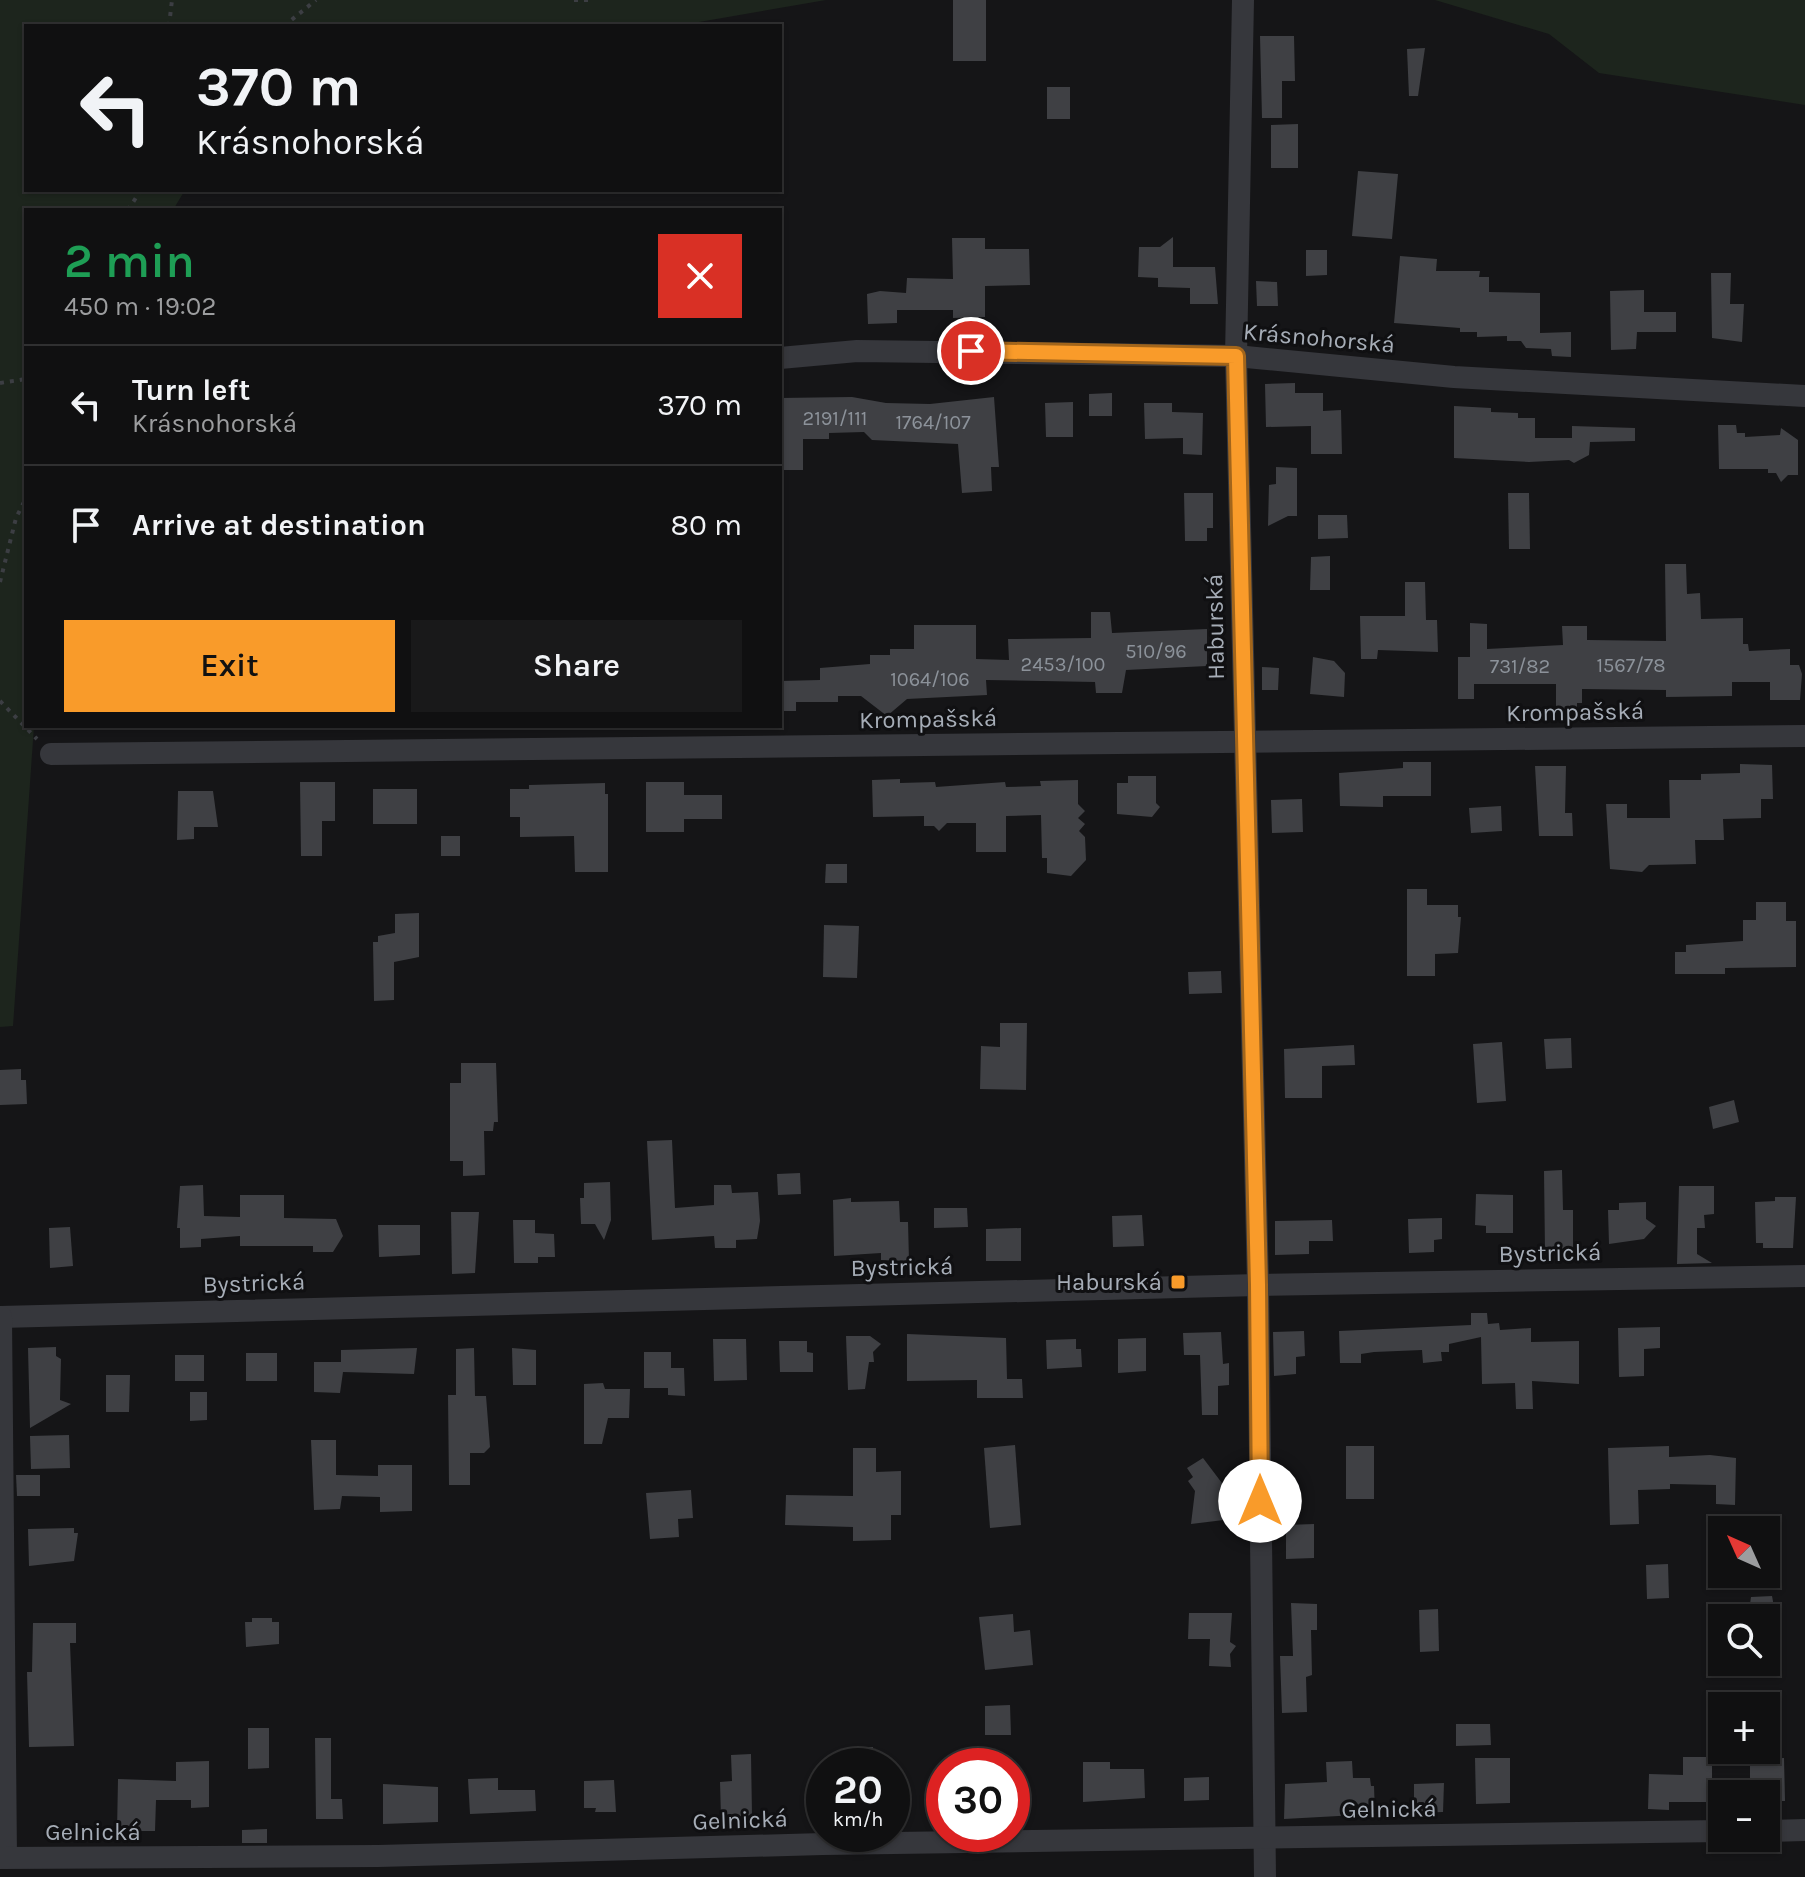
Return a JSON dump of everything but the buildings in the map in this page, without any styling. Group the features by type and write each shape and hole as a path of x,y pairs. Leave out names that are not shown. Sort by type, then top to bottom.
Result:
{"street":[{"name":"Haburská","path":"1243,0 1236,356 1258,1285 1265,1877"},
{"name":"Krásnohorská","path":"782,358 857,351 1236,356 1454,377 1805,396"},
{"name":"Krompašská","path":"51,754 1805,736"},
{"name":"Bystrická","path":"0,1317 1258,1285 1805,1276"},
{"path":"0,1317 3,1858"},
{"path":"1780,1831 1805,1830"},
{"name":"Gelnická","path":"3,1858 378,1856 823,1844 1708,1831"}],"path":[{"path":"169,24 172,0"},
{"path":"286,24 316,0"},
{"path":"574,0 590,0"},
{"path":"0,383 24,379"},
{"path":"0,582 16,518 24,502"},
{"path":"0,701 24,726"},
{"path":"26,728 51,754"}],"shaded area":[{"path":"0,0 826,0 688,24 24,24 24,192 184,192 174,208 24,208 24,728 34,728 13,1026 0,1027"},
{"path":"1435,0 1805,0 1805,105 1599,73 1549,34"}],"place":[{"name":"Haburská","path":"1178,1282"}],"route":[{"path":"971,351 1236,356 1258,1285 1260,1501"}]}
